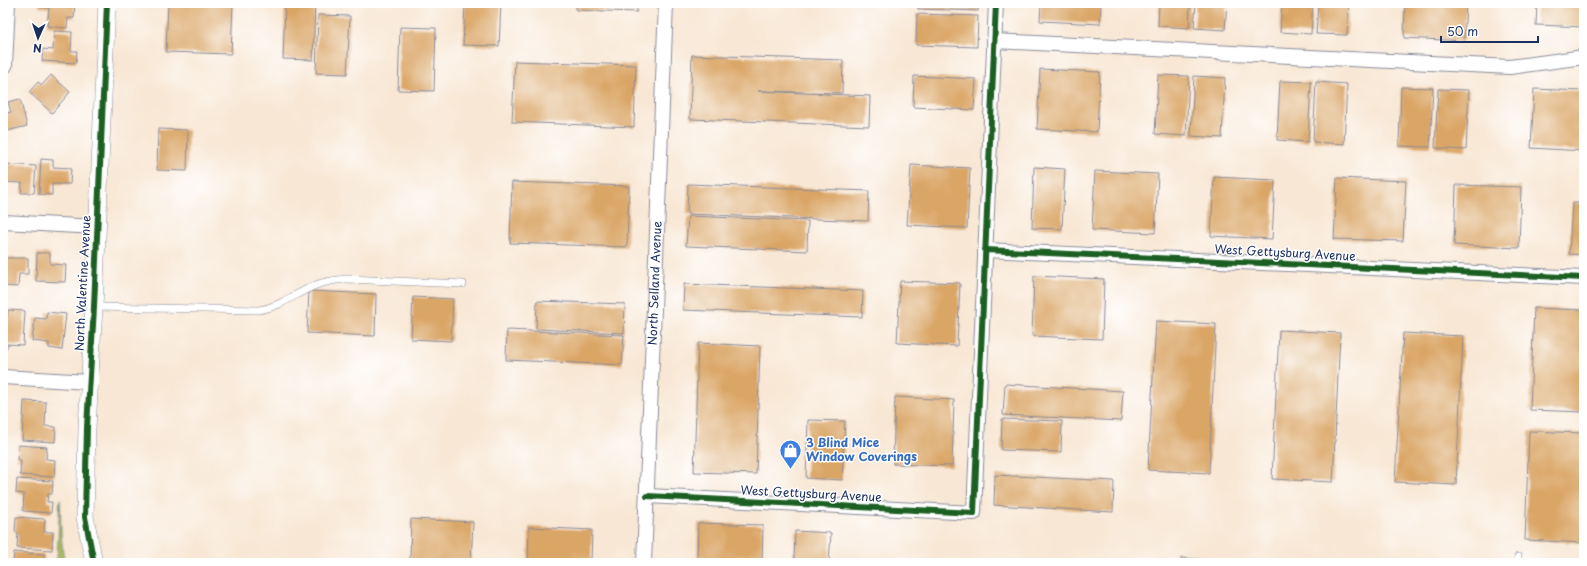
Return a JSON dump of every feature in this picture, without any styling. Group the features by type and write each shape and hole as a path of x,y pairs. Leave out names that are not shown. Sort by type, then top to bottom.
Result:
{"street":[{"path":"4,66 8,3"},
{"name":"North Valentine Avenue","path":"94,563 85,517 89,382 94,307 107,3"},
{"name":"North Selland Avenue","path":"644,563 666,3"},
{"path":"985,250 996,3"},
{"path":"994,41 1510,67 1584,56"},
{"path":"3,222 97,227"},
{"name":"West Gettysburg Avenue","path":"647,496 974,513 985,250 1584,278"},
{"path":"3,377 89,382"}],"lane":[{"path":"94,307 259,310 277,306 318,285 337,280 347,279 463,284"}],"green space":[{"path":"60,499 61,535 64,563 57,563"}],"building":[{"path":"39,3 75,3 74,18 68,18 67,28 47,26 49,8 39,7"},
{"path":"168,3 233,3 231,54 166,52"},
{"path":"285,3 315,3 313,60 283,59"},
{"path":"465,3 501,3 499,46 463,45"},
{"path":"576,3 637,3 637,12 576,10"},
{"path":"918,3 979,3 978,11 918,9"},
{"path":"1041,3 1101,3 1100,24 1040,21"},
{"path":"1159,3 1190,3 1189,28 1158,26"},
{"path":"1196,3 1227,3 1225,30 1194,28"},
{"path":"1282,3 1313,3 1311,34 1280,32"},
{"path":"1318,3 1349,3 1347,35 1316,34"},
{"path":"1405,3 1466,3 1464,41 1404,38"},
{"path":"1537,3 1584,3 1584,27 1536,25"},
{"path":"917,14 978,16 977,47 916,45"},
{"path":"318,15 350,16 347,74 316,73"},
{"path":"400,27 436,28 434,91 398,90"},
{"path":"54,31 72,32 71,51 77,51 76,63 42,61 43,49 53,50"},
{"path":"692,55 843,60 842,93 758,91 870,96 869,126 690,119"},
{"path":"515,61 636,65 634,127 512,122"},
{"path":"1040,69 1100,72 1097,132 1037,129"},
{"path":"51,75 70,92 52,113 29,92 38,82 42,85"},
{"path":"1158,75 1189,76 1186,136 1155,134"},
{"path":"914,76 976,79 974,110 913,107"},
{"path":"1194,76 1225,78 1222,138 1191,136"},
{"path":"1280,81 1311,82 1308,142 1277,140"},
{"path":"1316,82 1347,84 1344,144 1313,142"},
{"path":"1401,87 1433,88 1430,147 1399,146"},
{"path":"1438,89 1469,90 1466,150 1435,148"},
{"path":"1534,89 1584,91 1584,151 1531,148"},
{"path":"20,99 27,126 3,132 3,114 11,112 8,102"},
{"path":"158,129 188,130 187,171 157,170"},
{"path":"41,159 53,160 53,167 71,168 70,184 52,184 52,195 39,194"},
{"path":"4,164 36,166 34,193 21,193 22,183 3,182"},
{"path":"911,165 970,168 967,228 907,225"},
{"path":"1034,167 1065,169 1062,229 1032,228"},
{"path":"1095,171 1158,174 1155,233 1092,230"},
{"path":"1214,177 1275,180 1272,239 1211,236"},
{"path":"1337,178 1406,181 1403,241 1334,239"},
{"path":"512,182 629,186 627,247 510,243"},
{"path":"688,184 869,191 868,221 687,214"},
{"path":"1456,185 1521,187 1519,248 1454,245"},
{"path":"1572,203 1584,203 1584,255 1569,254"},
{"path":"688,216 808,221 807,251 686,246"},
{"path":"37,253 50,253 50,264 66,265 65,282 36,281"},
{"path":"3,258 28,258 28,274 19,274 18,287 3,286"},
{"path":"1034,276 1104,279 1102,339 1032,336"},
{"path":"900,281 960,283 957,346 897,343"},
{"path":"684,284 863,291 862,317 683,310"},
{"path":"309,291 376,294 375,336 307,333"},
{"path":"413,297 453,299 451,341 411,339"},
{"path":"537,301 625,304 624,333 536,329"},
{"path":"1534,308 1584,310 1584,412 1530,410"},
{"path":"8,310 25,311 23,345 7,344 7,348 3,348 3,318 7,318"},
{"path":"47,312 66,314 62,350 49,348 49,343 32,341 35,318 46,319"},
{"path":"1156,321 1216,324 1209,473 1148,470"},
{"path":"507,330 624,335 622,365 506,360"},
{"path":"1279,330 1340,333 1333,482 1272,479"},
{"path":"1403,333 1463,336 1456,485 1395,482"},
{"path":"698,343 760,346 756,474 694,472"},
{"path":"1005,384 1123,391 1121,421 1003,415"},
{"path":"895,397 954,400 952,466 893,464"},
{"path":"24,401 46,402 45,426 56,427 55,442 22,440"},
{"path":"1002,419 1062,421 1061,452 1001,450"},
{"path":"808,420 845,421 842,480 806,478"},
{"path":"1529,431 1584,433 1584,543 1525,540"},
{"path":"18,445 47,447 46,459 55,460 54,477 20,475 21,460 17,460"},
{"path":"995,475 1114,481 1113,512 994,505"},
{"path":"17,479 53,481 52,494 48,494 47,502 52,502 51,513 23,511 24,494 16,493"},
{"path":"16,517 45,519 44,532 53,532 52,550 17,548 18,533 15,532"},
{"path":"411,519 473,522 471,563 410,563"},
{"path":"698,523 763,525 762,563 697,563"},
{"path":"529,527 592,530 591,563 528,563"},
{"path":"795,531 831,533 829,563 794,563"},
{"path":"14,552 44,554 44,563 13,563"},
{"path":"1181,558 1248,562 1248,563 1181,563"}],"cycle path":[{"path":"94,563 85,517 87,427 94,307 107,3"},
{"path":"647,496 974,513 996,3"},
{"path":"985,250 1584,278"}],"place":[{"name":"3 Blind Mice Window Coverings","path":"791,470"}]}
